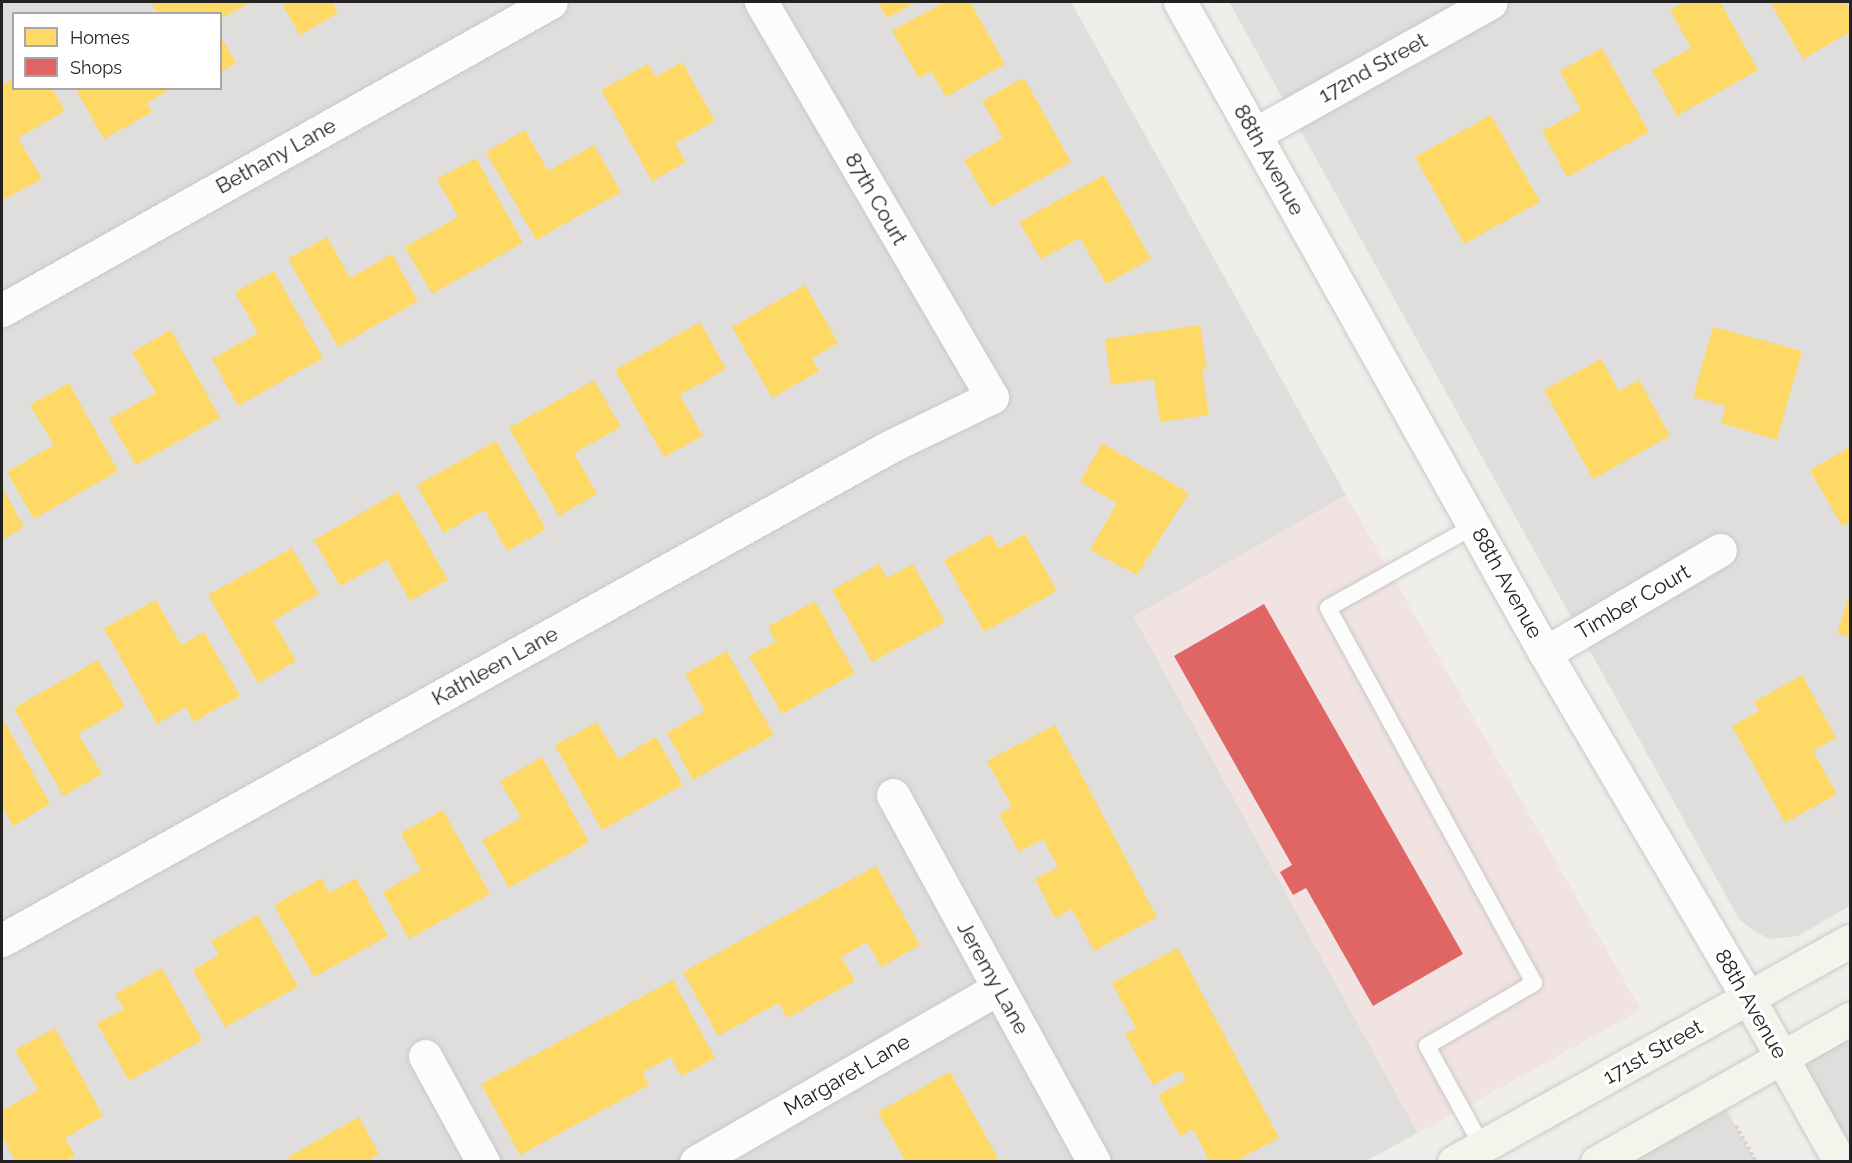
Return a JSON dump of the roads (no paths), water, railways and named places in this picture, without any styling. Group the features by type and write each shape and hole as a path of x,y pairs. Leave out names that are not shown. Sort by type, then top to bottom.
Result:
{"street":[{"name":"Bethany Lane","path":"2,310 552,2"},
{"name":"87th Court","path":"761,2 992,397"},
{"name":"88th Avenue","path":"1180,2 1545,653 1749,999 1840,1161"},
{"name":"172nd Street","path":"1255,134 1491,2"},
{"name":"Kathleen Lane","path":"2,940 891,446 992,397"},
{"name":"Timber Court","path":"1545,653 1720,550"},
{"name":"Jeremy Lane","path":"893,795 1094,1161"},
{"name":"171st Street","path":"1454,1161 1851,941"},
{"name":"Margaret Lane","path":"696,1161 998,988"},
{"path":"1597,1161 1851,1019"},
{"path":"425,1056 483,1161"}],"lane":[{"path":"1474,526 1328,608 1534,983 1426,1046 1482,1146"}]}
